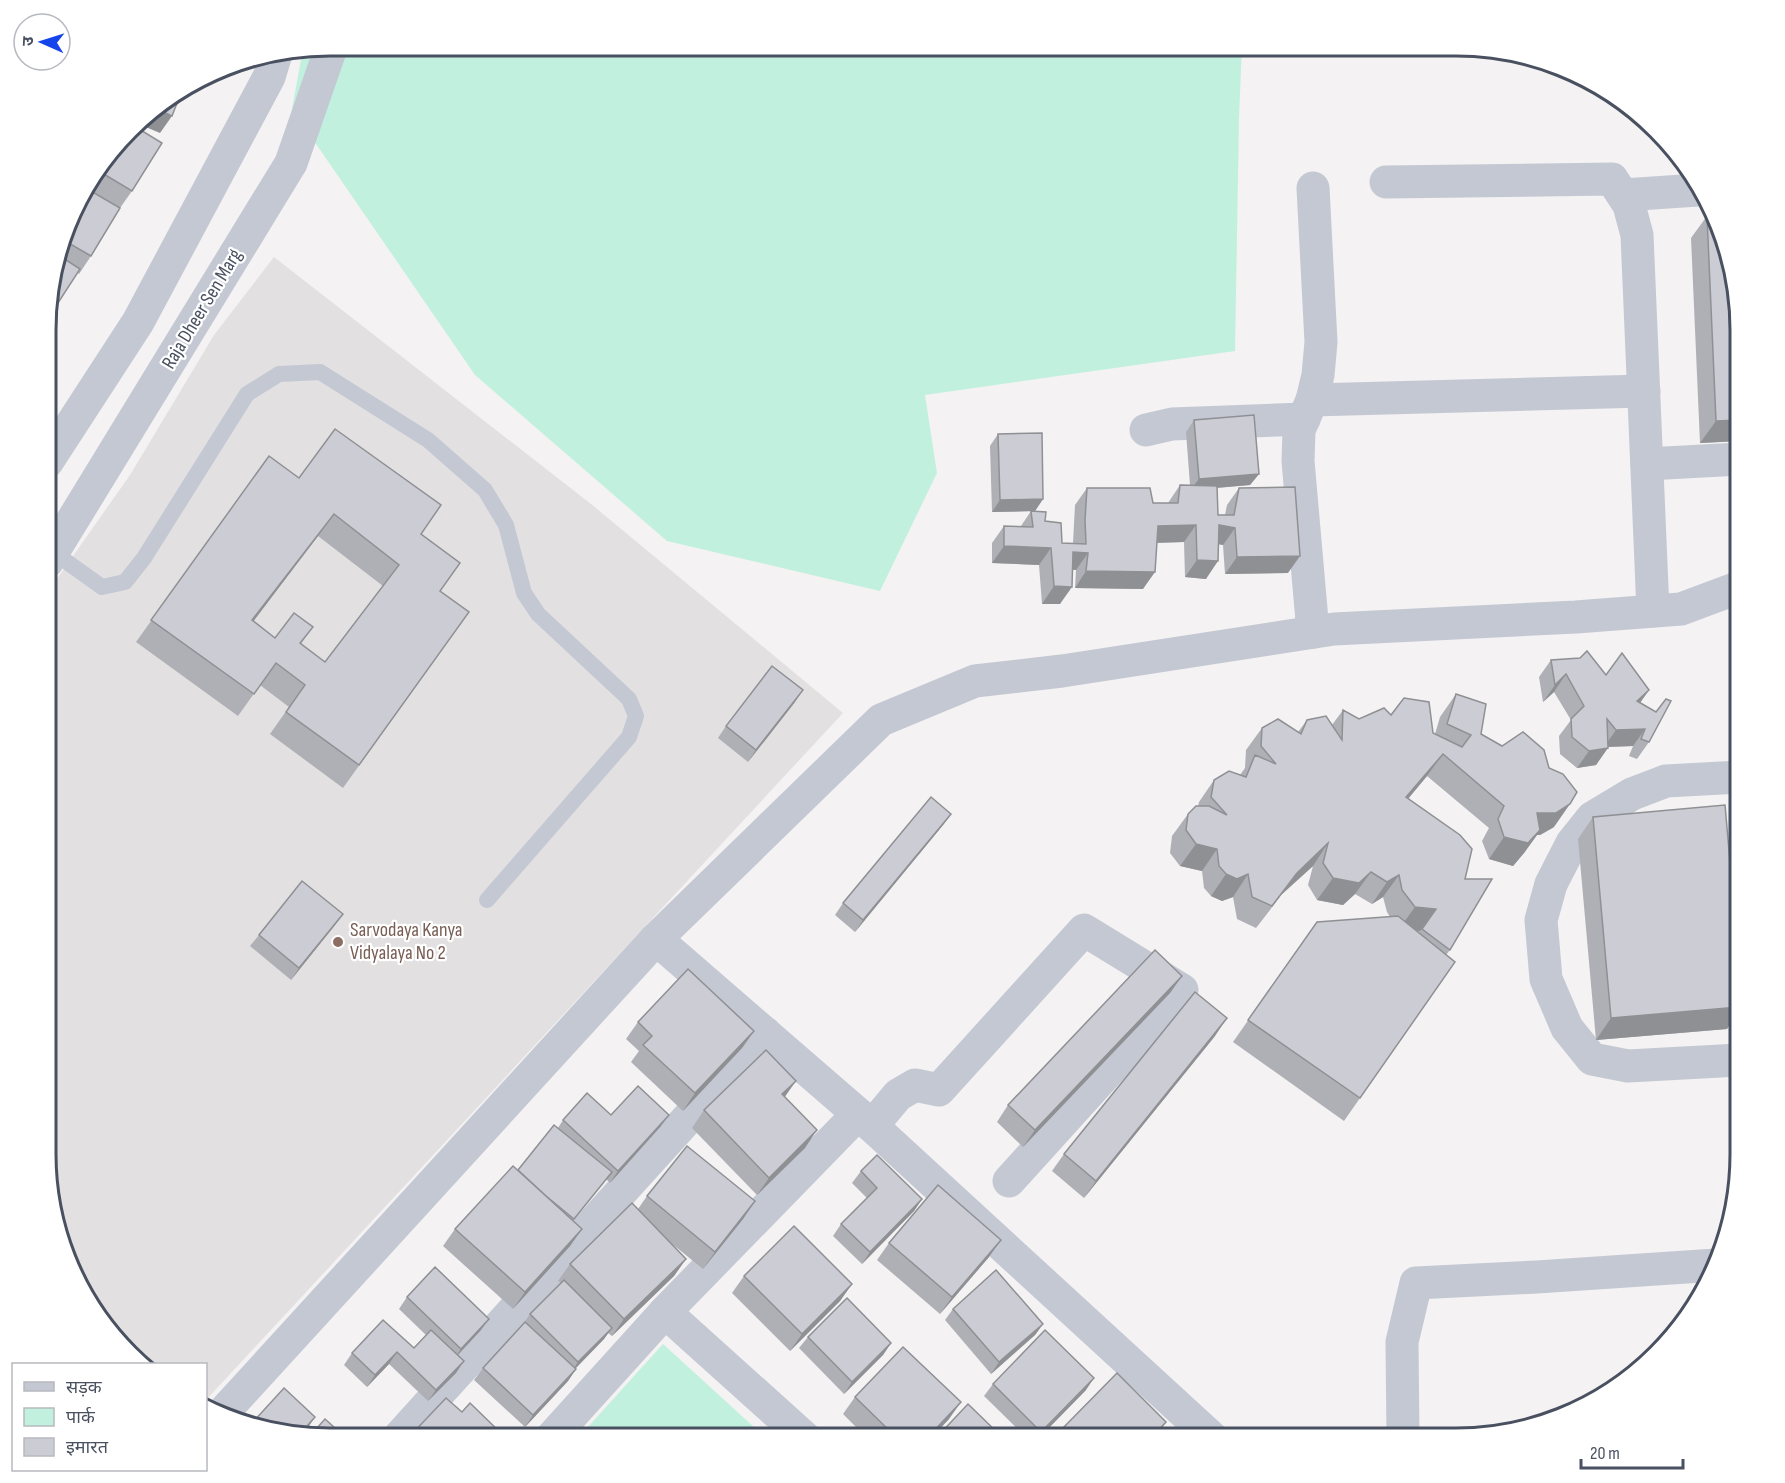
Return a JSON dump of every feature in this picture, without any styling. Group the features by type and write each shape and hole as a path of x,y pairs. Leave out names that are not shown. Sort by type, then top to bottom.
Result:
{"street":[{"name":"Raja Dheer Sen Marg","path":"56,547 291,163 328,56"},
{"path":"56,448 138,322 269,77 274,62"},
{"path":"1386,182 1612,179 1623,195 1629,205 1637,235 1653,611"},
{"path":"1313,188 1321,342 1318,375 1299,430 1298,461 1313,632"},
{"path":"1623,195 1691,190"},
{"path":"1146,430 1172,424 1308,409 1644,391"},
{"path":"1647,464 1730,460"},
{"path":"227,1408 656,939 881,720 975,681 1062,671 1334,629 1576,617 1681,609 1730,591"},
{"path":"1730,778 1666,781 1632,794 1592,818 1572,843 1551,884 1541,920 1546,979 1567,1028 1592,1059 1628,1066 1730,1060"},
{"path":"560,1428 665,1312 865,1120 915,1085 939,1090 1084,930 1182,990 1009,1181"},
{"path":"656,939 865,1120 1201,1428"},
{"path":"407,1428 765,1033"},
{"path":"1403,1428 1402,1342 1416,1283 1705,1266"},
{"path":"665,1312 794,1428"}],"lane":[{"path":"56,560 102,587 125,582 144,558 247,394 279,374 320,372 428,440 485,490 506,525 524,593 538,614 629,699 636,716 628,737 487,900"}],"shaded area":[{"name":"Sarvodaya Kanya Vidyalaya No 2","path":"274,257 591,504 843,713 208,1398 207,1363 154,1363 112,1320 92,1290 76,1258 61,1207 56,1171 56,580 130,475 214,335"}],"green space":[{"path":"312,56 1242,56 1235,351 925,395 937,473 880,591 667,541 475,375 292,109 302,57"},
{"path":"663,1344 755,1428 587,1428"}],"building":[{"path":"178,102 172,116 163,112"},
{"path":"142,131 162,143 132,191 104,174"},
{"path":"93,192 120,208 91,256 70,244"},
{"path":"1707,221 1724,276 1730,330 1730,420 1716,421"},
{"path":"65,259 80,269 57,305"},
{"path":"1254,415 1259,474 1199,479 1194,420"},
{"path":"335,429 441,505 421,534 460,563 440,591 469,612 359,765 286,712 305,685 276,663 254,694 151,620 269,456 299,478","holes":["334,514 399,565 325,662 300,643 313,627 294,613 275,638 252,620"]},
{"path":"1042,433 1043,499 1000,500 998,434"},
{"path":"1180,485 1217,486 1218,515 1234,515 1239,488 1295,487 1300,556 1237,557 1235,528 1219,525 1218,561 1197,560 1196,525 1158,526 1155,572 1086,571 1088,553 1073,552 1072,587 1054,586 1051,548 1004,546 1004,526 1033,527 1031,511 1046,512 1045,521 1061,523 1062,543 1086,544 1087,488 1150,488 1153,503 1178,503"},
{"path":"1587,651 1606,675 1622,653 1649,690 1637,701 1656,712 1666,699 1671,701 1649,742 1641,739 1645,729 1616,730 1607,719 1608,748 1589,751 1572,737 1571,719 1584,706 1566,674 1555,685 1551,660 1580,658"},
{"path":"772,666 803,690 756,750 726,726"},
{"path":"1456,694 1486,704 1481,734 1502,746 1523,732 1544,750 1549,768 1563,774 1577,792 1570,804 1556,813 1537,813 1540,830 1528,843 1504,837 1498,819 1504,806 1443,754 1406,797 1460,835 1472,849 1465,879 1492,879 1450,950 1422,929 1436,909 1415,907 1402,890 1399,875 1387,882 1371,872 1359,883 1333,878 1323,863 1328,843 1297,873 1272,906 1252,897 1248,874 1237,879 1226,874 1219,866 1217,849 1196,844 1186,830 1188,814 1196,806 1209,806 1227,815 1211,797 1214,780 1229,771 1246,777 1255,755 1276,764 1261,746 1262,728 1278,719 1301,734 1307,720 1326,716 1342,740 1343,710 1359,719 1384,708 1391,715 1404,698 1429,702 1433,733 1462,747 1471,735 1447,724"},
{"path":"931,797 951,814 863,920 843,903"},
{"path":"1725,805 1730,862 1730,1008 1611,1018 1593,817"},
{"path":"302,881 343,914 299,968 259,935"},
{"path":"1398,916 1455,962 1360,1098 1248,1020 1317,922"},
{"path":"1155,950 1182,976 1035,1130 1008,1105"},
{"path":"688,969 754,1031 695,1093 643,1045 652,1036 638,1022"},
{"path":"1195,992 1227,1018 1096,1181 1064,1154"},
{"path":"766,1050 796,1081 782,1094 817,1130 769,1178 704,1110"},
{"path":"638,1086 669,1115 618,1171 563,1120 587,1093 611,1115"},
{"path":"554,1125 612,1172 574,1219 518,1170"},
{"path":"687,1146 755,1201 715,1252 647,1196"},
{"path":"877,1155 922,1199 870,1252 841,1224 877,1188 861,1171"},
{"path":"513,1166 582,1229 525,1292 455,1229"},
{"path":"938,1185 1001,1240 952,1297 889,1243"},
{"path":"632,1203 686,1259 624,1319 570,1264"},
{"path":"794,1226 852,1284 802,1334 744,1276"},
{"path":"435,1267 489,1319 461,1349 407,1297"},
{"path":"996,1270 1043,1324 999,1362 953,1309"},
{"path":"564,1280 612,1328 578,1362 530,1314"},
{"path":"847,1298 891,1343 852,1382 808,1337"},
{"path":"383,1320 414,1348 431,1330 464,1361 436,1390 397,1352 375,1375 352,1353"},
{"path":"525,1322 576,1369 533,1415 483,1368"},
{"path":"1045,1330 1094,1378 1045,1428 1037,1428 993,1384"},
{"path":"903,1347 961,1402 936,1428 887,1428 855,1397"},
{"path":"1117,1373 1166,1422 1160,1428 1063,1428"},
{"path":"284,1388 315,1417 307,1426 257,1417"},
{"path":"446,1398 462,1412 470,1403 496,1428 418,1428"},
{"path":"968,1404 993,1428 945,1428"},
{"path":"325,1419 335,1428 330,1428 318,1427"}],"place":[{"name":"Sarvodaya Kanya Vidyalaya No 2","path":"338,942"}]}
